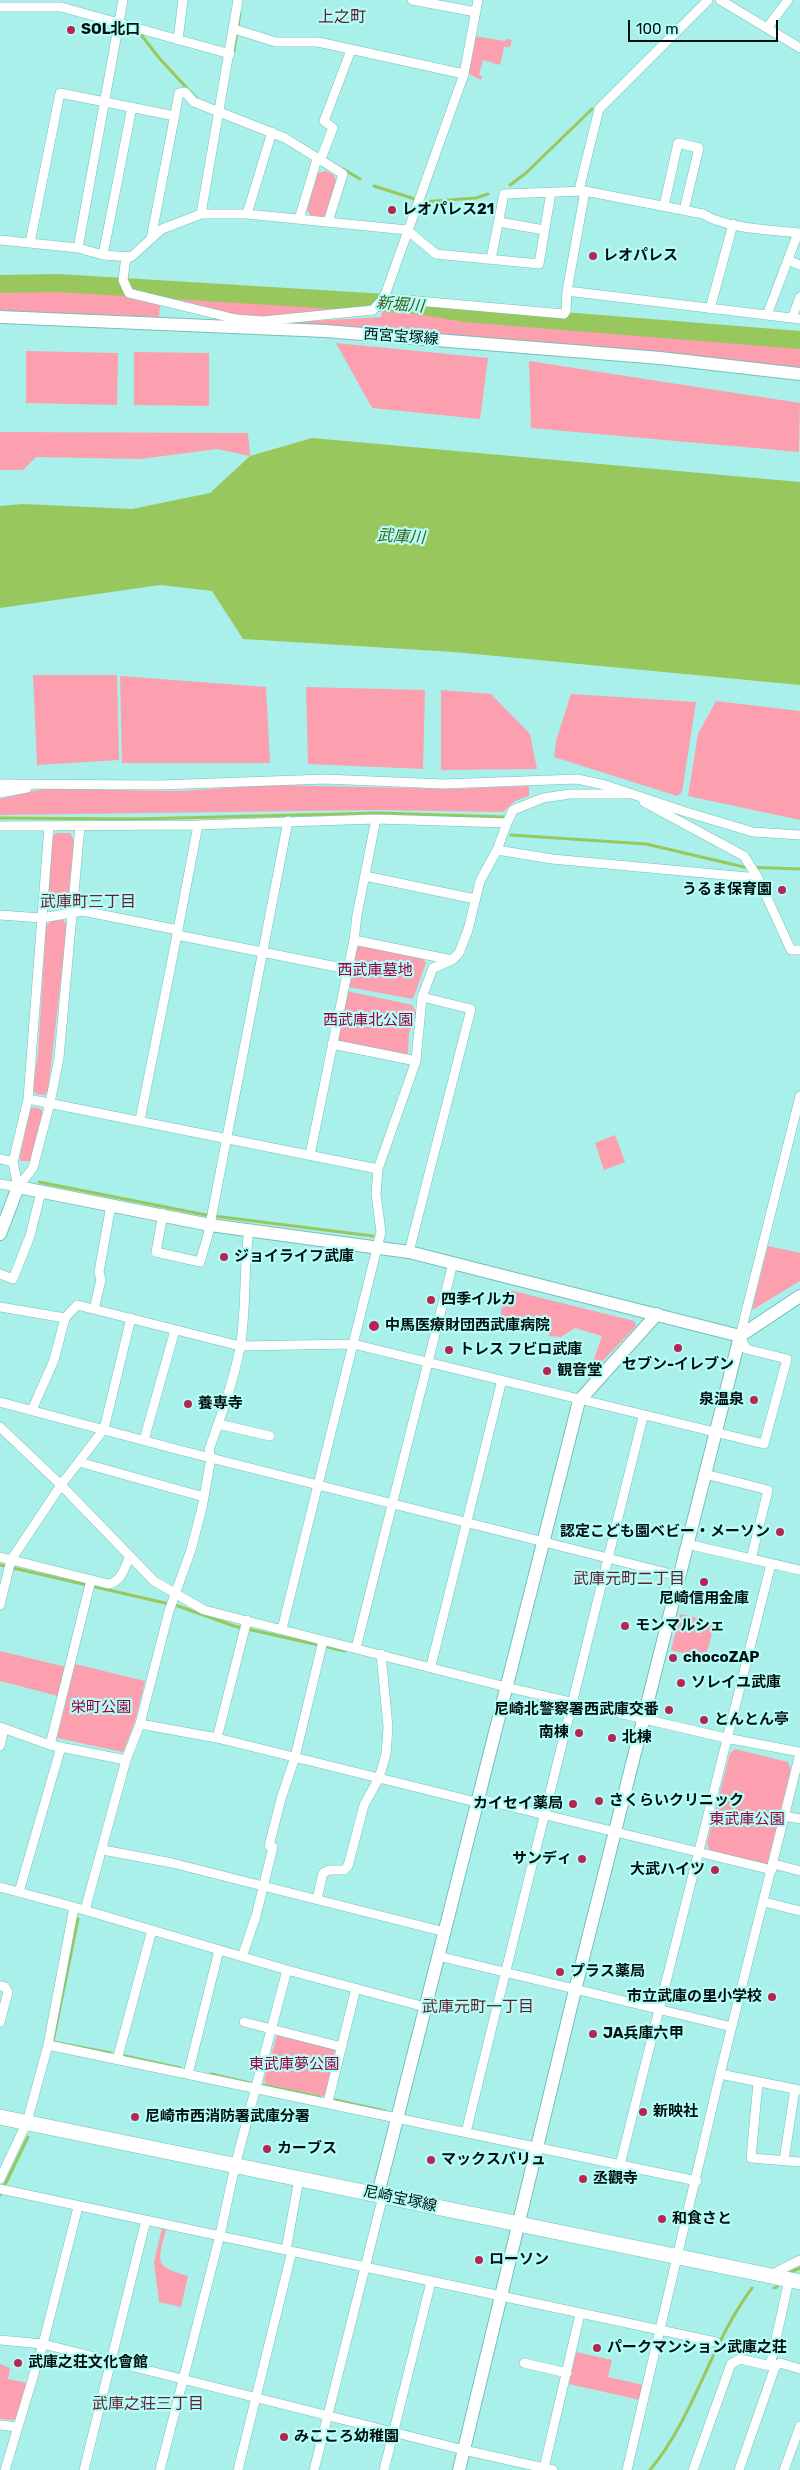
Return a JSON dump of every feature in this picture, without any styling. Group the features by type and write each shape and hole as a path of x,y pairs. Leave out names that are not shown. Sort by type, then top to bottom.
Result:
{"main road":[{"name":"尼崎宝塚線","path":"0,2117 788,2280"}],"street":[{"path":"78,248 121,24 123,0"},
{"path":"178,40 183,0"},
{"path":"201,214 236,30 238,0"},
{"path":"412,0 476,12"},
{"path":"126,257 125,287 135,296 236,324 373,310 380,302 464,74 478,0"},
{"path":"380,302 564,314 566,311 567,291 582,191 600,108 708,0"},
{"path":"720,0 800,48"},
{"path":"767,28 788,0"},
{"path":"0,7 61,4 121,24 230,54"},
{"path":"236,30 276,42 318,42 464,74"},
{"path":"299,220 319,160 333,128 324,121 351,50"},
{"path":"151,239 179,93 185,92 194,102 272,132 343,174 328,222"},
{"path":"30,243 60,93 175,116"},
{"path":"103,255 132,107"},
{"path":"247,214 272,132"},
{"path":"664,206 678,143 699,148 684,210"},
{"path":"491,258 504,194 582,191 684,210 732,224 799,233 767,315"},
{"path":"0,240 78,248 103,255 131,257 162,230 201,214 247,214 407,230 436,254 539,264 551,192"},
{"path":"498,222 544,230"},
{"path":"710,309 732,224"},
{"path":"788,260 800,265"},
{"path":"567,291 796,319 800,297"},
{"name":"西宮宝塚線","path":"0,317 236,324 542,348 800,374"},
{"path":"0,784 160,785 325,779 443,784 577,779 605,784 753,832 800,835"},
{"path":"0,793 41,784"},
{"path":"282,1629 381,1232 376,1194 378,1169 416,1061 422,997 433,968 452,960 458,953 468,930 480,881 513,810 543,798 570,794 620,795 629,793 744,856 758,878 791,950 800,950"},
{"path":"0,826 198,826 376,819 507,823"},
{"path":"310,1154 354,940 376,819"},
{"path":"163,1214 156,1252 200,1262 210,1225 288,822"},
{"path":"18,1187 14,1162 28,1099 49,826"},
{"path":"0,1234 18,1187 33,1168 50,1103 59,1058 74,911 80,826"},
{"path":"140,1120 198,826"},
{"path":"496,850 552,859 758,878"},
{"path":"365,876 475,898"},
{"path":"0,915 42,918 74,911 83,911 347,969"},
{"path":"354,940 452,960"},
{"path":"409,1252 471,1009 422,997"},
{"path":"332,1044 416,1061"},
{"path":"460,2470 575,1990 800,1096"},
{"path":"28,1099 378,1169"},
{"path":"0,1158 14,1162"},
{"path":"0,1184 163,1214 210,1225 409,1252 740,1336 800,1296"},
{"path":"0,1274 13,1279 30,1236 41,1192"},
{"path":"94,1309 101,1280 99,1272 111,1205"},
{"path":"85,1910 103,1850 126,1760 140,1724 175,1594 191,1550 204,1497 211,1458 210,1450 231,1385 240,1346 246,1284 245,1257 249,1230"},
{"path":"356,1648 453,1263"},
{"path":"32,1410 54,1360 65,1318 78,1305 240,1346 353,1344 643,1417 764,1444 787,1359 746,1349 740,1336"},
{"path":"0,1307 65,1318"},
{"path":"314,2470 365,2267 425,2007 579,1401 657,1314"},
{"path":"0,1605 10,1565 61,1485 104,1430 131,1318"},
{"path":"144,1440 175,1330"},
{"path":"431,1666 502,1380"},
{"path":"0,1402 211,1458 679,1576"},
{"path":"466,2132 643,1417"},
{"path":"218,1424 270,1436"},
{"path":"1,1432 61,1485 154,1581 204,1610 323,1641 431,1666 506,1687 644,1720 800,1753 720,2074 697,2181 627,2470"},
{"path":"79,1462 204,1497"},
{"path":"705,1474 768,1490 750,1559"},
{"path":"688,1544 800,1570"},
{"path":"0,1557 10,1565 90,1584 108,1584 115,1583 130,1556"},
{"path":"620,2165 771,1564"},
{"path":"50,1744 90,1584"},
{"path":"217,1738 247,1620"},
{"path":"242,1957 273,1847 269,1846 271,1837 295,1757 323,1641"},
{"path":"316,1899 323,1873 329,1870 344,1870 348,1866 364,1805 379,1778 386,1754 388,1727 381,1654"},
{"path":"140,1724 217,1738 476,1802 484,1800 698,1853 800,1871"},
{"path":"0,1746 2,1728 61,1747 126,1760"},
{"path":"19,1892 61,1747"},
{"path":"785,1816 800,1819"},
{"path":"103,1850 172,1863 445,1932"},
{"path":"0,1887 85,1910 287,1970 425,2007"},
{"path":"764,1902 800,1911"},
{"path":"0,2179 27,2122 51,2045 74,1907"},
{"path":"117,2060 152,1930"},
{"path":"188,2074 219,1950"},
{"path":"438,1956 732,2028"},
{"path":"160,2470 220,2235 235,2166 258,2088 287,1970"},
{"path":"0,1986 5,1987 8,1992 0,2022"},
{"path":"328,2102 356,1988"},
{"path":"244,2022 342,2047"},
{"path":"51,2045 697,2181"},
{"path":"720,2074 798,2090 784,2160"},
{"path":"758,2082 751,2158 800,2162"},
{"path":"238,2470 289,2251 299,2179"},
{"path":"1,2190 220,2235 716,2342"},
{"path":"5,2470 43,2344 78,2207"},
{"path":"84,2470 146,2220"},
{"path":"739,2470 773,2366 788,2280 778,2271 800,2260"},
{"path":"384,2470 431,2282"},
{"path":"0,2340 43,2344 393,2433 549,2469 566,2373 580,2314"},
{"path":"693,2470 732,2364 740,2359 773,2366 780,2364 800,2369"},
{"path":"524,2363 566,2373"},
{"path":"0,2425 17,2427"},
{"path":"784,2470 796,2448 800,2426"}],"green space":[{"path":"474,36 505,41 506,39 512,40 510,47 504,47 500,65 483,60 479,75 482,76 481,80 467,73"},
{"path":"326,171 334,175 336,182 327,214 322,217 311,216 307,210 318,173"},
{"path":"0,286 121,291 127,298 160,305 159,317 0,311"},
{"path":"168,296 246,301 371,305 370,309 261,319 241,318 241,315 235,314 234,317 168,300"},
{"path":"383,309 800,347 800,369 276,323 381,317"},
{"path":"336,343 488,358 480,419 372,408"},
{"path":"26,351 118,353 117,405 26,403"},
{"path":"134,352 209,353 209,406 134,405"},
{"path":"529,361 800,403 799,452 531,428"},
{"path":"0,432 248,433 250,456 217,449 140,459 36,457 23,470 0,470"},
{"path":"33,675 117,675 119,760 37,765"},
{"path":"120,676 266,687 270,763 122,763"},
{"path":"306,687 425,690 423,769 308,764"},
{"path":"441,690 491,694 530,734 537,769 441,770"},
{"path":"571,694 696,702 682,792 677,796 554,757 556,741"},
{"path":"716,701 800,711 800,820 688,796 698,734"},
{"path":"274,785 452,789 529,786 529,796 515,801 503,812 375,810 0,815 0,799 42,789 178,791"},
{"path":"56,833 70,833 74,840 68,902 63,906 53,906 48,902 52,837"},
{"path":"63,920 67,925 48,1091 44,1095 36,1094 33,1090 38,1053 46,926 51,921"},
{"name":"西武庫墓地","path":"360,946 423,959 426,963 413,999 348,987 356,949"},
{"name":"西武庫北公園","path":"347,991 412,1005 417,1014 409,1032 408,1054 337,1041"},
{"path":"34,1107 41,1109 43,1113 30,1161 20,1161 30,1109"},
{"path":"615,1135 625,1162 604,1170 595,1143"},
{"path":"768,1246 800,1253 800,1281 752,1310"},
{"path":"505,1289 634,1321 636,1326 588,1376 602,1336 575,1328 561,1337 549,1336 550,1321 536,1315 528,1333 498,1329"},
{"path":"680,1614 715,1622 705,1659 671,1650"},
{"path":"0,1651 66,1667 58,1696 0,1681"},
{"name":"栄町公園","path":"75,1664 145,1681 135,1721 123,1752 57,1738"},
{"name":"東武庫公園","path":"735,1749 788,1762 791,1771 770,1863 766,1864 709,1850 707,1843 730,1753"},
{"name":"東武庫夢公園","path":"277,2035 333,2049 335,2052 326,2093 323,2096 267,2084 264,2080"},
{"path":"162,2228 166,2229 161,2249 161,2261 169,2269 188,2276 181,2307 159,2302 154,2262"},
{"path":"576,2352 612,2360 608,2377 643,2385 640,2400 569,2384"},
{"path":"0,2364 10,2368 8,2379 27,2383 16,2418 13,2420 0,2419"}],"water":[{"name":"武庫川","path":"312,438 800,482 800,685 454,652 243,639 212,591 160,585 0,608 0,506 23,504 132,509 210,493 250,456"}],"waterway":[{"path":"234,51 240,13"},
{"path":"126,30 142,36 160,59 197,99"},
{"path":"510,185 526,173 592,109"},
{"path":"343,169 360,179"},
{"path":"374,186 415,199"},
{"path":"421,202 476,198 488,194"},
{"name":"新堀川","path":"0,284 58,283 418,305 464,313 800,340"},
{"path":"0,818 136,819 379,813 504,817"},
{"path":"511,835 646,844 744,867 800,869"},
{"path":"39,1182 206,1215"},
{"path":"214,1216 373,1236"},
{"path":"0,1565 178,1606 234,1626 345,1651"},
{"path":"53,2042 78,1919"},
{"path":"53,2044 53,2042 111,2053"},
{"path":"125,2056 180,2068"},
{"path":"211,2074 250,2083"},
{"path":"264,2085 320,2097"},
{"path":"335,2100 385,2111"},
{"path":"0,2195 28,2137"},
{"path":"791,2272 800,2268"},
{"path":"650,2470 666,2449 679,2427 725,2332 752,2288"}],"place":[{"name":"SOL北口","path":"71,30"},
{"name":"レオパレス21","path":"392,210"},
{"name":"レオパレス","path":"593,256"},
{"name":"うるま保育園","path":"782,890"},
{"name":"ジョイライフ武庫","path":"224,1257"},
{"name":"四季イルカ","path":"431,1300"},
{"name":"中馬医療財団西武庫病院","path":"374,1326"},
{"name":"セブン-イレブン","path":"678,1348"},
{"name":"トレス フビロ武庫","path":"449,1350"},
{"name":"観音堂","path":"547,1371"},
{"name":"泉温泉","path":"754,1400"},
{"name":"養専寺","path":"188,1404"},
{"name":"認定こども園ベビー・メーソン","path":"780,1532"},
{"name":"尼崎信用金庫","path":"704,1582"},
{"name":"モンマルシェ","path":"625,1626"},
{"name":"chocoZAP","path":"673,1658"},
{"name":"ソレイユ武庫","path":"681,1683"},
{"name":"尼崎北警察署西武庫交番","path":"669,1710"},
{"name":"とんとん亭","path":"704,1720"},
{"name":"南棟","path":"579,1733"},
{"name":"北棟","path":"612,1738"},
{"name":"さくらいクリニック","path":"599,1801"},
{"name":"カイセイ薬局","path":"573,1804"},
{"name":"サンディ","path":"582,1859"},
{"name":"大武ハイツ","path":"715,1870"},
{"name":"プラス薬局","path":"560,1972"},
{"name":"市立武庫の里小学校","path":"772,1997"},
{"name":"JA兵庫六甲","path":"593,2034"},
{"name":"新映社","path":"643,2112"},
{"name":"尼崎市西消防署武庫分署","path":"135,2117"},
{"name":"カーブス","path":"267,2149"},
{"name":"マックスバリュ","path":"431,2160"},
{"name":"丞觀寺","path":"583,2179"},
{"name":"和食さと","path":"662,2219"},
{"name":"ローソン","path":"479,2260"},
{"name":"パークマンション武庫之荘","path":"597,2348"},
{"name":"武庫之荘文化會館","path":"18,2363"},
{"name":"みこころ幼稚園","path":"284,2437"}],"district":[{"name":"上之町","path":"342,17"},
{"name":"武庫町三丁目","path":"88,902"},
{"name":"武庫元町二丁目","path":"629,1579"},
{"name":"武庫元町一丁目","path":"478,2007"},
{"name":"武庫之荘三丁目","path":"148,2404"}]}
